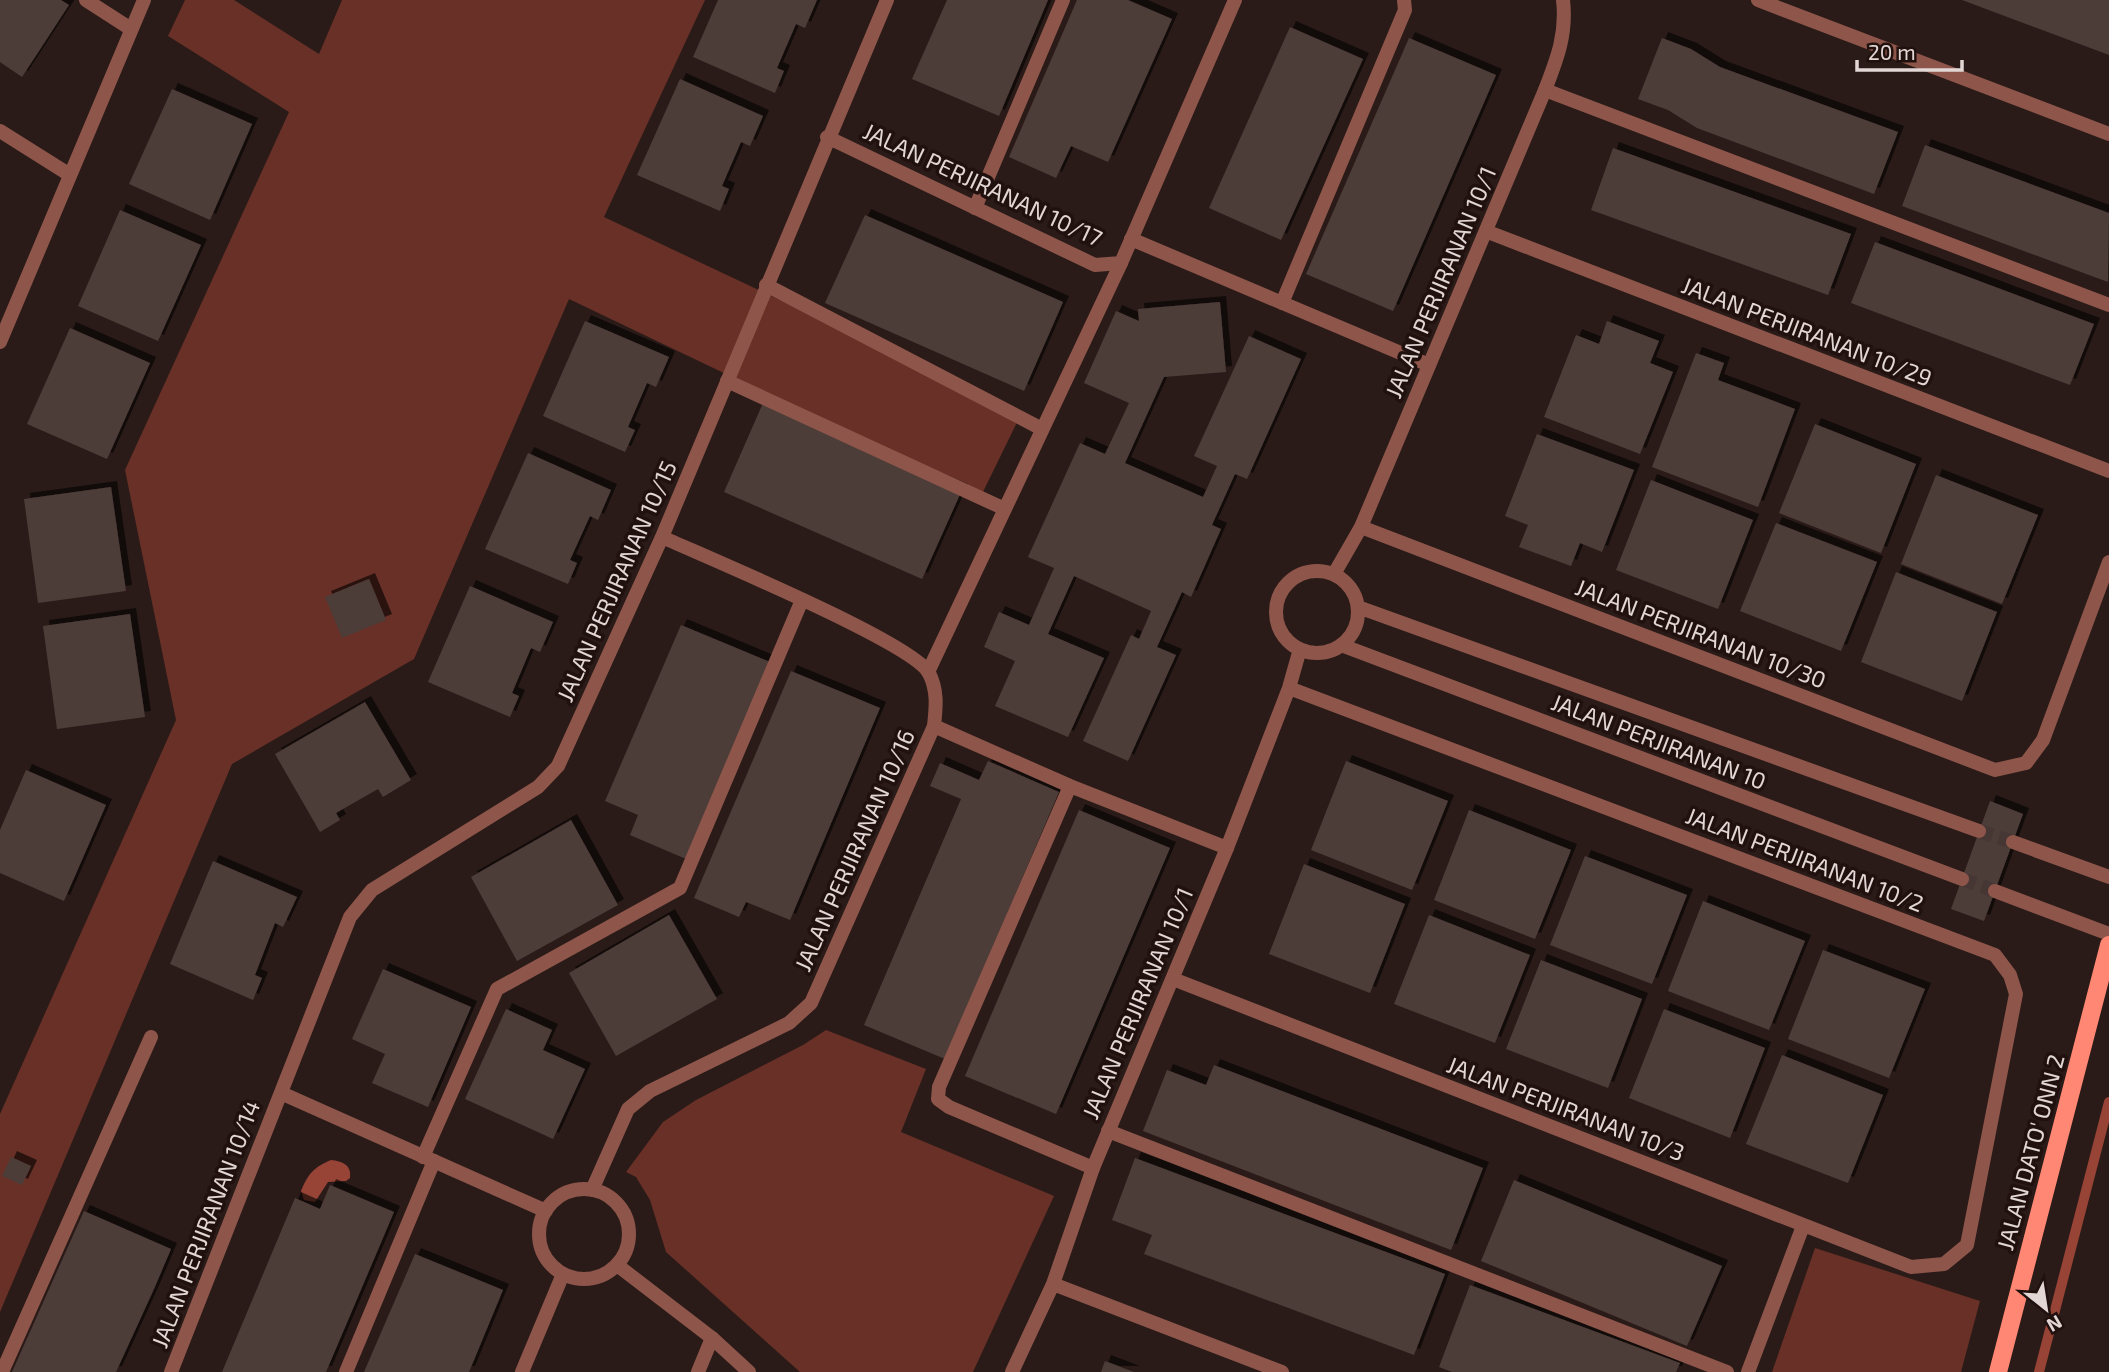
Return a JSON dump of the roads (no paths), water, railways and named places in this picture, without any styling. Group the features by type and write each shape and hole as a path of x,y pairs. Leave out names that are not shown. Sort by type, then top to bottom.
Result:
{"main road":[{"name":"JALAN DATO' ONN 2","path":"1998,1372 2109,945"}],"street":[{"path":"86,0 131,29"},
{"path":"0,342 144,0"},
{"name":"JALAN PERJIRANAN 10/15","path":"281,1093 350,917 372,890 538,787 558,766 662,537 827,137 887,0"},
{"path":"975,208 1063,0"},
{"path":"662,537 802,600 910,655 928,672 1121,262 1235,0"},
{"path":"1282,303 1405,10 1404,0"},
{"name":"JALAN PERJIRANAN 10/1","path":"1334,574 1361,527 1488,232 1563,45 1563,0"},
{"path":"1758,0 2109,134"},
{"path":"1545,90 2109,305"},
{"path":"0,131 70,175"},
{"name":"JALAN PERJIRANAN 10/17","path":"827,137 1095,265 1121,262"},
{"name":"JALAN PERJIRANAN 10/29","path":"1488,232 2109,471"},
{"path":"1131,239 1429,365"},
{"path":"766,285 1042,429"},
{"path":"727,381 1005,509"},
{"name":"JALAN PERJIRANAN 10/30","path":"1361,527 1995,770 2026,763 2043,740 2109,562"},
{"path":"1306,572 1334,574 1346,582 1358,607 1357,622 1351,635 1341,645 1328,651 1300,649 1280,629 1277,609 1283,588 1306,572"},
{"path":"346,1372 496,989 680,888 802,600"},
{"name":"JALAN PERJIRANAN 10","path":"1358,607 1979,831"},
{"name":"JALAN PERJIRANAN 10","path":"1341,645 1962,879"},
{"name":"JALAN PERJIRANAN 10/1","path":"1012,1372 1053,1284 1093,1168 1227,848 1290,688 1300,649"},
{"name":"JALAN PERJIRANAN 10/16","path":"592,1190 628,1109 650,1091 789,1023 810,1003 934,726 937,695 928,672"},
{"name":"JALAN PERJIRANAN 10/2","path":"1290,688 1995,955 2010,975 2016,994 1967,1245 1944,1264"},
{"path":"934,726 1070,786 1227,848"},
{"path":"1070,786 939,1087 938,1099 949,1107 1093,1168"},
{"path":"2013,842 2109,877"},
{"path":"1995,891 2109,934"},
{"name":"JALAN PERJIRANAN 10/3","path":"1173,979 1911,1267 1944,1264"},
{"path":"2,1372 151,1037"},
{"path":"281,1093 546,1211"},
{"name":"JALAN PERJIRANAN 10/14","path":"171,1372 281,1093"},
{"path":"1108,1131 1727,1372"},
{"path":"592,1190 617,1203 629,1226 629,1240 618,1265 592,1279 577,1279 563,1274 543,1253 540,1225 546,1211 566,1194 592,1190"},
{"path":"1748,1372 1803,1226"},
{"path":"618,1265 712,1338 750,1372"},
{"path":"522,1372 563,1274"},
{"path":"1053,1284 1282,1372"},
{"path":"698,1372 712,1338"}],"waterway":[{"path":"2039,1372 2109,1102"}],"tunnel":[{"path":"1979,831 2013,842"},
{"path":"1962,879 1995,891"}]}
